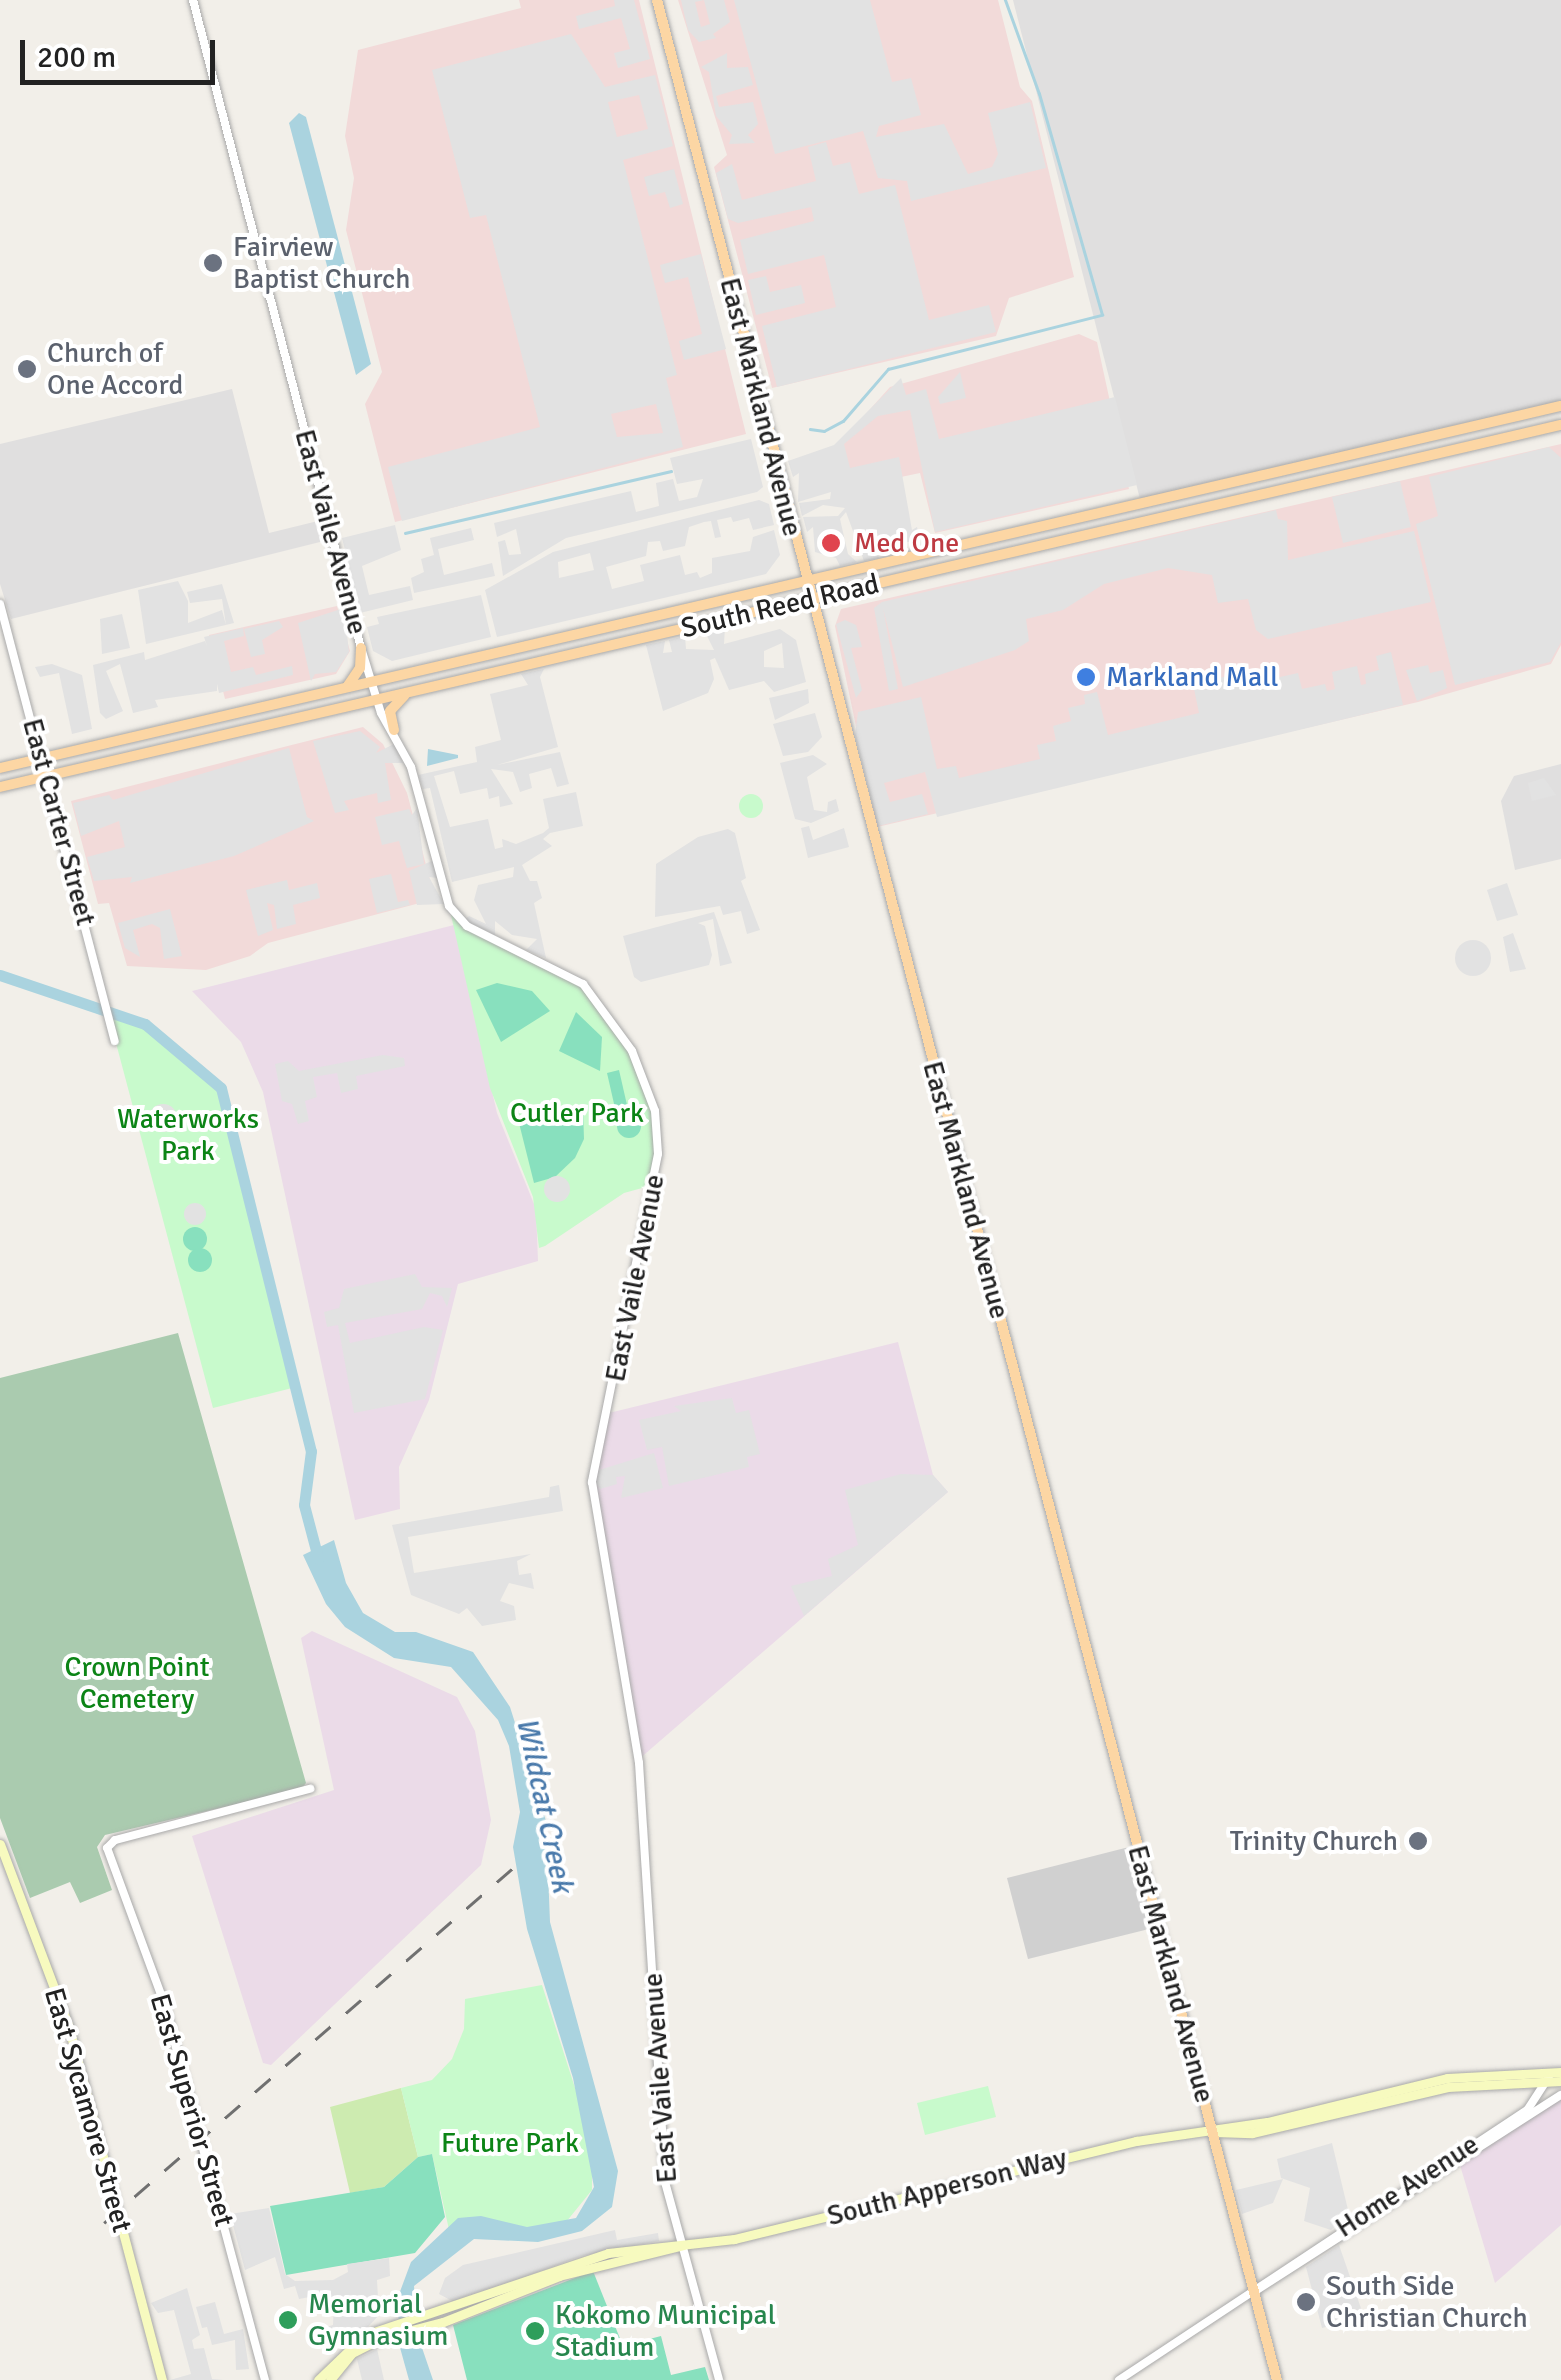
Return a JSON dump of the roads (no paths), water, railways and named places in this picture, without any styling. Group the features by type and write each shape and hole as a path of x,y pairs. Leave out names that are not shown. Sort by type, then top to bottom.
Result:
{"main road":[{"name":"East Markland Avenue","path":"657,0 805,581 1276,2380"},
{"name":"South Reed Road","path":"0,768 1561,406"},
{"name":"South Reed Road","path":"0,787 1561,426"},
{"path":"346,687 360,668 361,648"},
{"path":"394,730 390,712 414,691"},
{"name":"East Sycamore Street","path":"0,1844 69,2028 162,2380"},
{"name":"South Apperson Way","path":"318,2380 354,2342 439,2319 558,2276 683,2245 734,2239 1136,2141 1212,2131 1264,2131 1448,2086 1553,2076 1561,2081"},
{"name":"South Apperson Way","path":"330,2380 352,2353 380,2334"}],"street":[{"name":"East Vaile Avenue","path":"193,0 361,648 374,681 376,700 394,730 426,815 448,906 467,926 571,973 594,994 632,1051 659,1131 592,1482 639,1763 662,2157 719,2380"},
{"name":"East Carter Street","path":"0,604 115,1041"},
{"name":"East Superior Street","path":"265,2380 163,2000 108,1844 310,1789"},
{"name":"Home Avenue","path":"1119,2380 1528,2109 1553,2076"},
{"name":"Home Avenue","path":"1253,2291 1272,2285 1561,2095"}],"water":[{"path":"299,113 306,117 371,364 356,375 289,123"},
{"path":"428,749 458,755 458,758 427,766"},
{"path":"334,1540 346,1583 363,1613 395,1632 416,1632 473,1652 510,1707 546,1821 550,1922 618,2171 612,2207 582,2231 538,2242 474,2239 414,2286 418,2336 433,2380 409,2380 399,2344 398,2297 411,2262 458,2218 481,2216 527,2227 576,2218 594,2187 573,2078 527,1929 513,1847 520,1812 509,1746 498,1720 451,1667 394,1658 345,1627 326,1604 303,1555"}],"waterway":[{"path":"810,429 824,431 843,421 888,369 1102,315 1039,94 1005,0"},
{"path":"405,533 671,471"},
{"name":"Wildcat Creek","path":"0,975 145,1024 221,1088 311,1451 304,1505 318,1558"}],"railway":[{"path":"104,2223 513,1868"}],"place":[{"name":"Fairview Baptist Church","path":"213,263"},
{"name":"Church of One Accord","path":"27,369"},
{"name":"Med One","path":"831,543"},
{"name":"Markland Mall","path":"1086,677"},
{"name":"Trinity Church","path":"1418,1841"},
{"name":"South Side Christian Church","path":"1306,2302"},
{"name":"Memorial Gymnasium","path":"288,2320"},
{"name":"Kokomo Municipal Stadium","path":"535,2331"}],"park label":[{"name":"Cutler Park","path":"577,1113"},
{"name":"Waterworks Park","path":"188,1135"},
{"name":"Crown Point Cemetery","path":"137,1683"},
{"name":"Future Park","path":"510,2143"}]}
